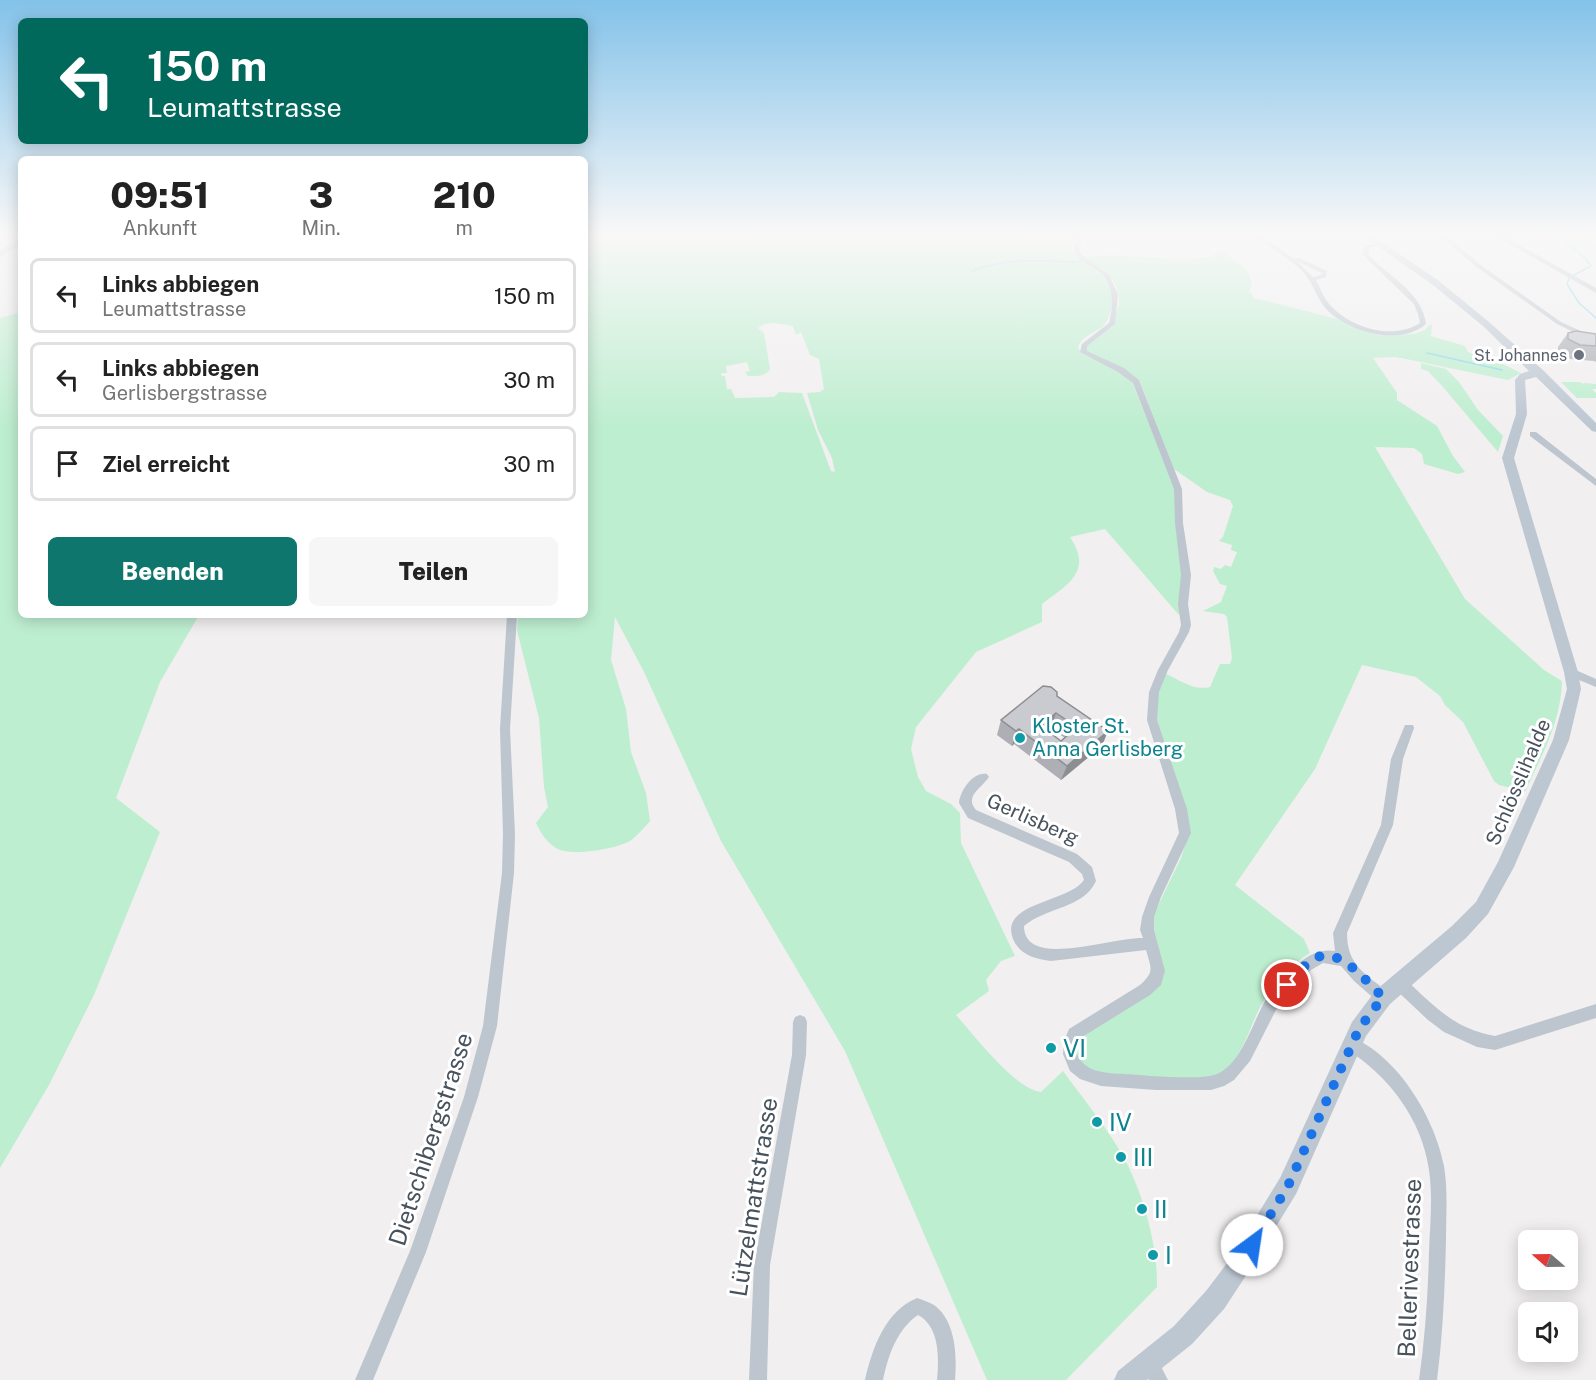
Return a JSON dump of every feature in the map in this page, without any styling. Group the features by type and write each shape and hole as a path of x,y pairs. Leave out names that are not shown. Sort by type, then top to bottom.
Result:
{"main road":[{"path":"1454,297 1545,377 1596,429"},
{"name":"Schlösslihalde","path":"1127,1380 1154,1371 1215,1300 1239,1266 1288,1186 1351,1044 1376,1006 1398,983 1459,932 1482,908 1505,867 1561,740 1574,689 1571,672 1509,465 1510,445 1522,412 1523,404 1518,385 1520,380 1545,377"}],"street":[{"path":"1115,297 1112,324 1084,345 1083,352 1121,370 1137,382 1176,482 1179,523 1185,556 1184,633 1163,670 1151,707 1155,737 1181,809 1185,833 1148,917 1147,930 1158,971 1156,980 1145,990 1074,1034 1069,1042 1069,1053 1073,1063 1093,1078 1183,1084 1218,1081 1233,1072 1245,1055 1275,998 1300,971 1318,957 1332,956 1343,960"},
{"path":"1324,297 1330,309 1350,323 1368,329 1404,333 1424,324 1424,319 1411,297"},
{"path":"1523,297 1559,323 1596,341"},
{"path":"1533,434 1596,483"},
{"name":"Dietschibergstrasse","path":"364,1380 418,1252 471,1097 490,1026 508,873 509,834 505,729 512,618"},
{"path":"1571,672 1596,683"},
{"path":"1376,1006 1343,960 1339,949 1340,933 1386,825 1396,759 1409,728"},
{"name":"Gerlisberg","path":"983,777 968,789 964,797 966,807 972,814 1073,858 1089,875 1089,881 1083,891 1018,921 1020,941 1026,947 1043,954 1133,943 1150,944"},
{"path":"1398,983 1449,1027 1477,1040 1495,1043 1596,1011"},
{"name":"Lützelmattstrasse","path":"758,1380 762,1265 799,1055 800,1022"},
{"name":"Bellerivestrasse","path":"1351,1044 1361,1049 1386,1070 1406,1097 1428,1136 1436,1163 1437,1290 1428,1380"},
{"path":"874,1380 896,1324 907,1310 916,1306 933,1313 939,1324 945,1341 946,1380"}],"green space":[{"path":"588,297 1112,297 1106,322 1084,338 1078,348 1082,353 1122,372 1131,379 1176,492 1181,549 1182,615 1178,614 1105,529 1070,537 1079,559 1078,568 1061,590 1042,604 1042,622 976,652 916,727 911,749 918,777 926,791 951,804 960,813 961,843 1015,956 1001,961 986,980 989,991 956,1015 1008,1072 1031,1089 1041,1092 1063,1071 1126,1161 1134,1178 1151,1233 1157,1270 1157,1287 1066,1380 987,1380 845,1051 721,841 644,672 615,617 611,660 626,709 631,752 646,793 650,821 630,841 593,851 563,851 552,846 542,834 536,823 548,807 544,787 539,718 517,630 518,618 588,618","holes":["765,324 793,326 796,335 801,332 810,355 819,359 824,389 820,392 807,393 818,430 832,458 835,472 831,471 802,393 779,392 774,397 735,398 731,389 727,389 725,376 721,373 727,373 726,366 747,362 750,371 745,372 748,376 760,376 770,369 764,333 758,328"]},
{"path":"1119,297 1254,297 1337,319 1353,327 1380,335 1414,334 1425,330 1430,324 1432,325 1431,336 1465,346 1468,352 1501,363 1521,373 1508,380 1396,357 1373,358 1397,393 1397,400 1437,426 1453,456 1465,472 1458,474 1424,464 1422,454 1414,448 1375,447 1465,599 1544,670 1562,681 1561,696 1550,738 1525,792 1499,785 1494,781 1463,722 1445,705 1440,696 1416,677 1362,665 1315,769 1235,885 1304,939 1310,953 1290,968 1272,988 1234,1061 1218,1074 1204,1078 1110,1076 1089,1069 1081,1063 1077,1054 1081,1037 1155,989 1154,914 1181,858 1189,832 1155,715 1155,700 1166,674 1198,688 1210,687 1220,664 1230,664 1232,658 1227,617 1224,614 1203,611 1221,602 1227,586 1220,584 1213,571 1214,567 1221,569 1225,565 1231,567 1237,552 1231,550 1232,545 1219,541 1223,537 1233,506 1230,500 1207,492 1174,469 1140,382 1130,373 1086,352 1086,345 1112,320"},
{"path":"18,313 18,618 197,618 160,682 116,798 160,832 94,995 49,1085 0,1168 0,318"},
{"path":"1421,363 1446,369 1459,382 1478,410 1503,436 1498,452 1443,387 1428,371 1421,369"},
{"path":"1561,382 1580,382 1586,386 1583,383 1596,384 1596,389 1592,389 1596,393 1596,398 1577,398"}],"building":[{"path":"1576,331 1596,334 1596,346 1580,345 1568,339 1568,333"},
{"path":"1043,686 1051,687 1057,692 1057,696 1108,731 1067,766 1019,729 1016,731 1001,720","holes":["1056,713 1077,727 1061,741 1041,726"]}],"waterway":[{"path":"1575,297 1596,318"},
{"path":"1427,353 1502,370"}],"place":[{"name":"St. Johannes","path":"1579,355"},
{"name":"Kloster St. Anna Gerlisberg","path":"1020,738"},
{"name":"VI","path":"1051,1048"},
{"name":"IV","path":"1097,1122"},
{"name":"III","path":"1121,1157"},
{"name":"II","path":"1142,1209"},
{"name":"I","path":"1153,1255"}],"route":[{"path":"1252,1245 1288,1186 1359,1029 1383,997 1343,960 1332,956 1313,959 1287,985"}]}
